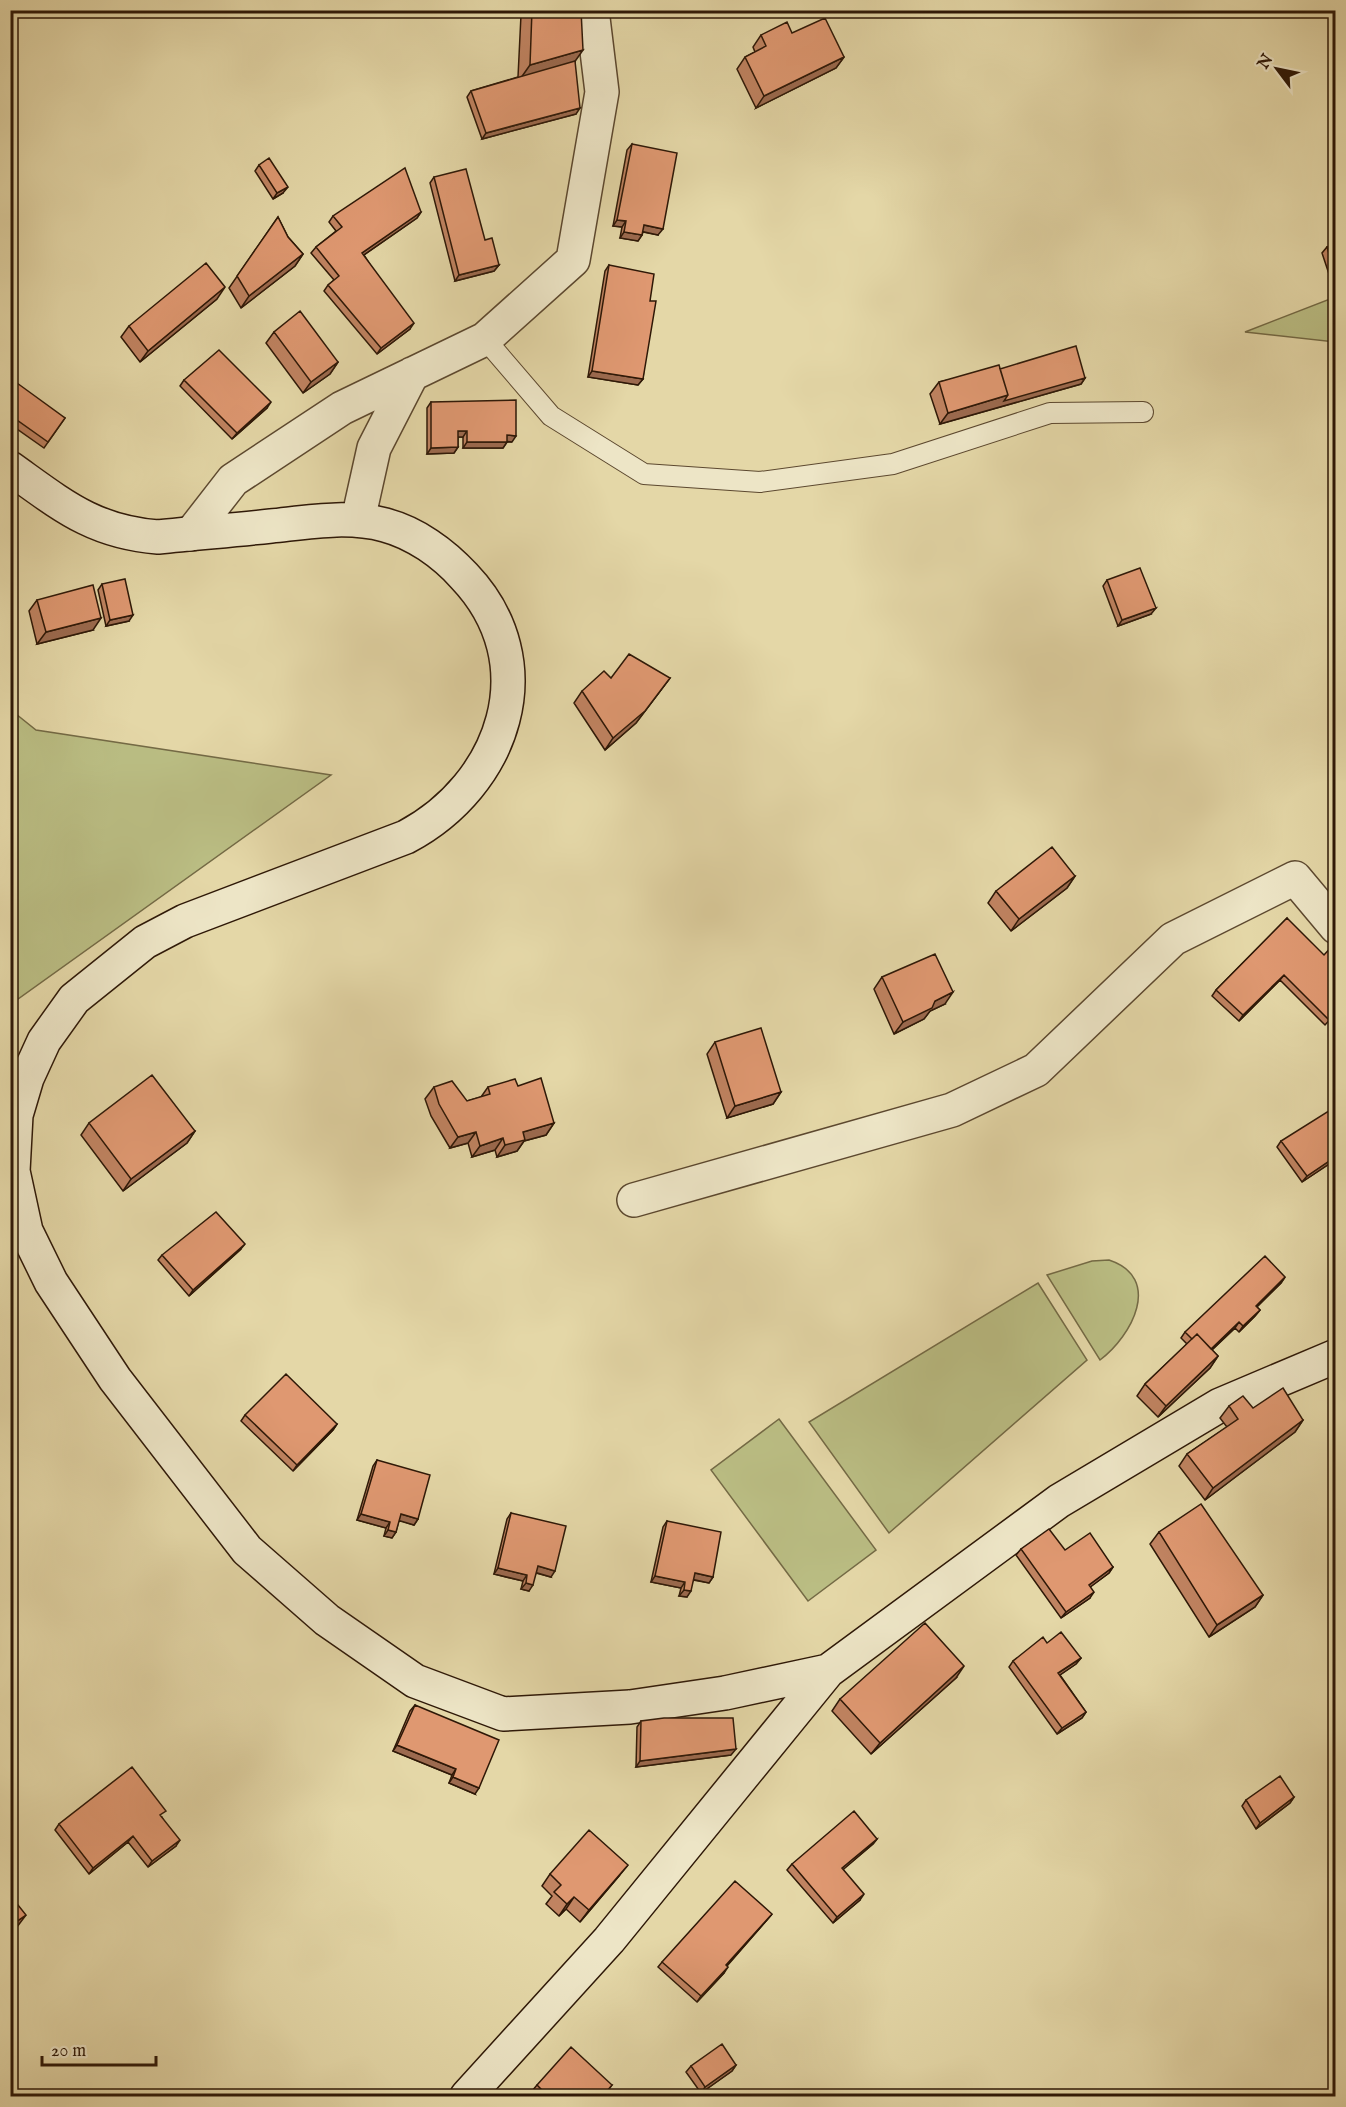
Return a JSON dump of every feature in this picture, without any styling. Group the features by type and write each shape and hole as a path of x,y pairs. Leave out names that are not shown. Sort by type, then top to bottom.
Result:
{"street":[{"path":"191,534 233,480 342,408 485,339 573,260 602,92 592,10"},
{"path":"358,520 374,448 412,374"},
{"path":"10,468 78,515 102,527 135,535 158,537 327,520 358,520 385,525 416,537 450,561 476,587 494,618 507,655 506,711 493,751 474,782 453,806 430,824 406,837 185,921 145,942 74,999 44,1041 27,1078 16,1115 13,1171 26,1231 51,1282 115,1379 247,1550 327,1620 415,1681 503,1714 630,1707 725,1693 828,1671"},
{"path":"634,1200 952,1110 1036,1070 1173,939 1295,878 1335,927"},
{"path":"467,2097 609,1940 828,1671 1059,1501 1220,1405 1335,1356"}],"lane":[{"path":"485,339 551,416 644,474 760,482 893,464 1050,413 1143,412"}],"green space":[{"path":"1335,297 1335,342 1245,332"},
{"path":"11,710 36,730 331,775 11,1004"},
{"path":"1109,1260 1125,1268 1135,1280 1138,1293 1137,1308 1122,1337 1100,1360 1047,1275 1092,1261"},
{"path":"1038,1283 1087,1360 889,1533 809,1422"},
{"path":"779,1419 876,1550 808,1601 711,1470"}],"building":[{"path":"532,10 581,10 583,50 530,65"},
{"path":"825,18 844,57 764,96 745,57 766,46 761,35 787,22 792,33"},
{"path":"575,61 580,108 486,133 471,91"},
{"path":"632,144 677,153 663,229 644,225 642,235 624,232 626,221 617,220"},
{"path":"269,158 288,187 277,193 259,165"},
{"path":"405,168 421,212 362,253 414,323 381,348 328,285 339,276 316,247 342,227 333,216"},
{"path":"466,169 485,240 492,238 499,265 459,275 434,177"},
{"path":"278,217 288,237 303,254 249,296 237,276"},
{"path":"1335,244 1335,274 1327,247"},
{"path":"206,263 225,287 148,351 129,326"},
{"path":"609,265 654,274 650,301 656,301 643,379 592,371"},
{"path":"300,311 338,362 311,382 274,332"},
{"path":"1076,346 1085,378 1004,401 1008,395 1000,369"},
{"path":"219,350 271,402 237,433 184,380"},
{"path":"999,365 1008,395 948,413 939,382"},
{"path":"17,383 65,418 48,442 10,415 10,391"},
{"path":"516,400 516,436 507,435 507,442 467,442 467,431 458,431 458,447 431,448 431,402"},
{"path":"1140,568 1156,608 1122,620 1107,580"},
{"path":"125,579 133,615 110,620 102,584"},
{"path":"93,585 101,618 46,632 37,600"},
{"path":"629,654 670,678 645,711 613,738 582,691 604,671 611,678"},
{"path":"1052,847 1075,876 1019,919 996,891"},
{"path":"1287,918 1324,955 1335,943 1335,1013 1329,1020 1284,975 1243,1015 1216,990"},
{"path":"935,954 953,992 935,1001 932,1008 903,1022 882,977"},
{"path":"761,1028 781,1092 735,1106 715,1042"},
{"path":"152,1075 195,1131 131,1179 89,1123"},
{"path":"541,1078 554,1123 523,1132 525,1140 505,1145 503,1138 480,1146 476,1132 458,1137 439,1104 434,1087 452,1081 467,1101 490,1094 488,1087 515,1079 518,1086"},
{"path":"1335,1107 1335,1157 1307,1176 1281,1141"},
{"path":"216,1212 245,1244 193,1290 162,1255"},
{"path":"1265,1256 1285,1277 1256,1306 1260,1310 1243,1326 1239,1322 1211,1349 1197,1334 1192,1339 1185,1332"},
{"path":"1197,1334 1218,1356 1166,1406 1145,1384"},
{"path":"286,1374 337,1424 297,1465 245,1415"},
{"path":"1283,1388 1303,1420 1213,1488 1187,1454 1238,1419 1229,1406 1243,1396 1253,1408"},
{"path":"377,1460 430,1475 418,1519 401,1514 396,1532 388,1530 390,1522 361,1514"},
{"path":"1201,1504 1263,1595 1217,1625 1159,1532"},
{"path":"511,1513 566,1526 555,1571 538,1566 533,1585 526,1583 527,1575 498,1568"},
{"path":"667,1521 721,1532 713,1577 695,1573 691,1591 684,1590 685,1582 655,1576"},
{"path":"1049,1529 1065,1550 1090,1533 1113,1567 1089,1585 1094,1592 1066,1612 1021,1549"},
{"path":"925,1623 964,1666 880,1743 840,1699"},
{"path":"1061,1632 1081,1658 1058,1673 1086,1712 1062,1728 1013,1661 1043,1637 1047,1643"},
{"path":"415,1705 499,1740 479,1788 453,1777 456,1769 397,1745"},
{"path":"664,1718 733,1718 736,1749 640,1761 641,1721"},
{"path":"132,1767 166,1811 160,1815 180,1840 152,1861 133,1836 93,1868 59,1824"},
{"path":"1280,1776 1294,1797 1260,1823 1246,1800"},
{"path":"854,1811 877,1839 842,1868 864,1894 837,1917 792,1864"},
{"path":"589,1830 628,1865 589,1910 574,1897 567,1904 554,1892 561,1885 550,1874"},
{"path":"735,1881 772,1914 701,1996 662,1962"},
{"path":"10,1895 26,1915 10,1926"},
{"path":"722,2044 736,2065 705,2087 691,2066"},
{"path":"571,2047 612,2085 602,2097 540,2097 544,2092 537,2085"}]}
